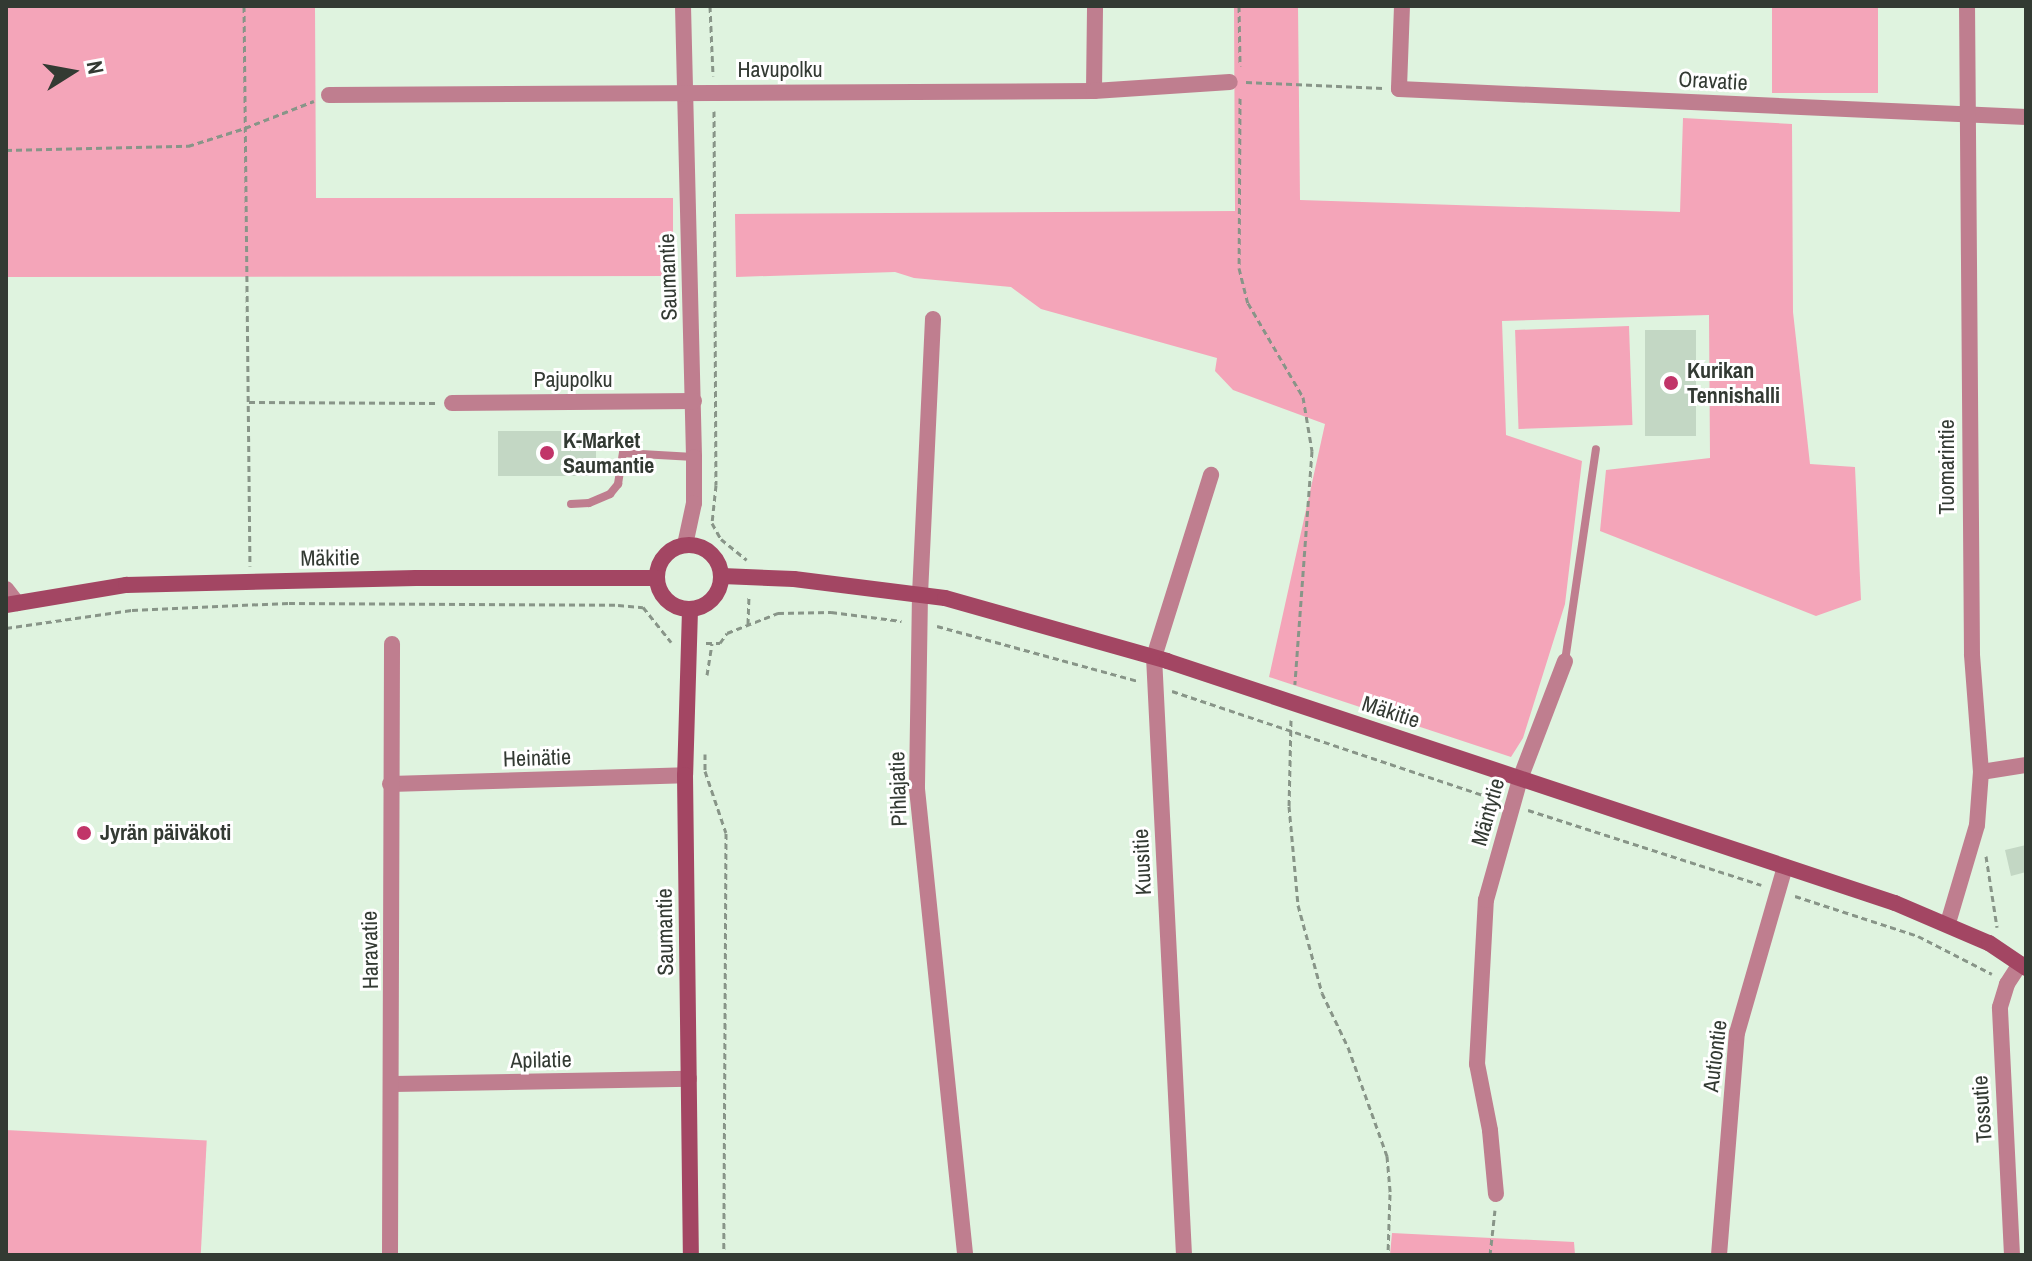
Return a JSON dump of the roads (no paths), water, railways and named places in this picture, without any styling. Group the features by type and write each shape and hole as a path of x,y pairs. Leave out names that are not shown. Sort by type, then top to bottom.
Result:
{"street":[{"name":"Saumantie","path":"683,6 694,401 694,503 685,545"},
{"path":"1094,91 1095,6"},
{"name":"Oravatie","path":"1402,6 1399,89 2026,117"},
{"name":"Tuomarintie","path":"1948,923 1977,825 1981,772 1971,639 1967,6"},
{"name":"Havupolku","path":"329,95 1094,91 1235,82"},
{"name":"Pihlajatie","path":"933,319 919,623 917,789 965,1255"},
{"name":"Pajupolku","path":"452,403 694,401"},
{"name":"Kuusitie","path":"1184,1255 1154,657 1211,475"},
{"path":"685,545 701,547 712,554 722,576 713,599 690,610 667,600 657,578 666,554 685,545"},
{"name":"Mäkitie","path":"722,576 750,575 920,594 1154,657 1948,923 1989,943 2023,966"},
{"name":"Mäkitie","path":"11,604 126,585 657,578"},
{"path":"6,589 11,604"},
{"name":"Saumantie","path":"690,610 685,775 691,1255"},
{"name":"Haravatie","path":"390,1255 393,1084 392,644"},
{"name":"Mäntytie","path":"1496,1194 1490,1130 1477,1064 1486,900 1520,779 1565,661"},
{"path":"1981,772 2026,765"},
{"name":"Heinätie","path":"390,784 685,775"},
{"name":"Autiontie","path":"1719,1255 1737,1033 1785,867"},
{"name":"Tossutie","path":"2012,1255 2013,1229 1999,1045 2000,1007 2007,984 2023,966"},
{"name":"Apilatie","path":"393,1084 689,1079"}],"lane":[{"name":"Mäntytie","path":"1565,661 1596,449"},
{"path":"571,504 589,503 610,494 618,484 623,453 694,457"}],"place":[{"name":"Kurikan Tennishalli","path":"1671,383"},
{"name":"K-Market Saumantie","path":"547,453"},
{"name":"Jyrän päiväkoti","path":"84,833"}]}
